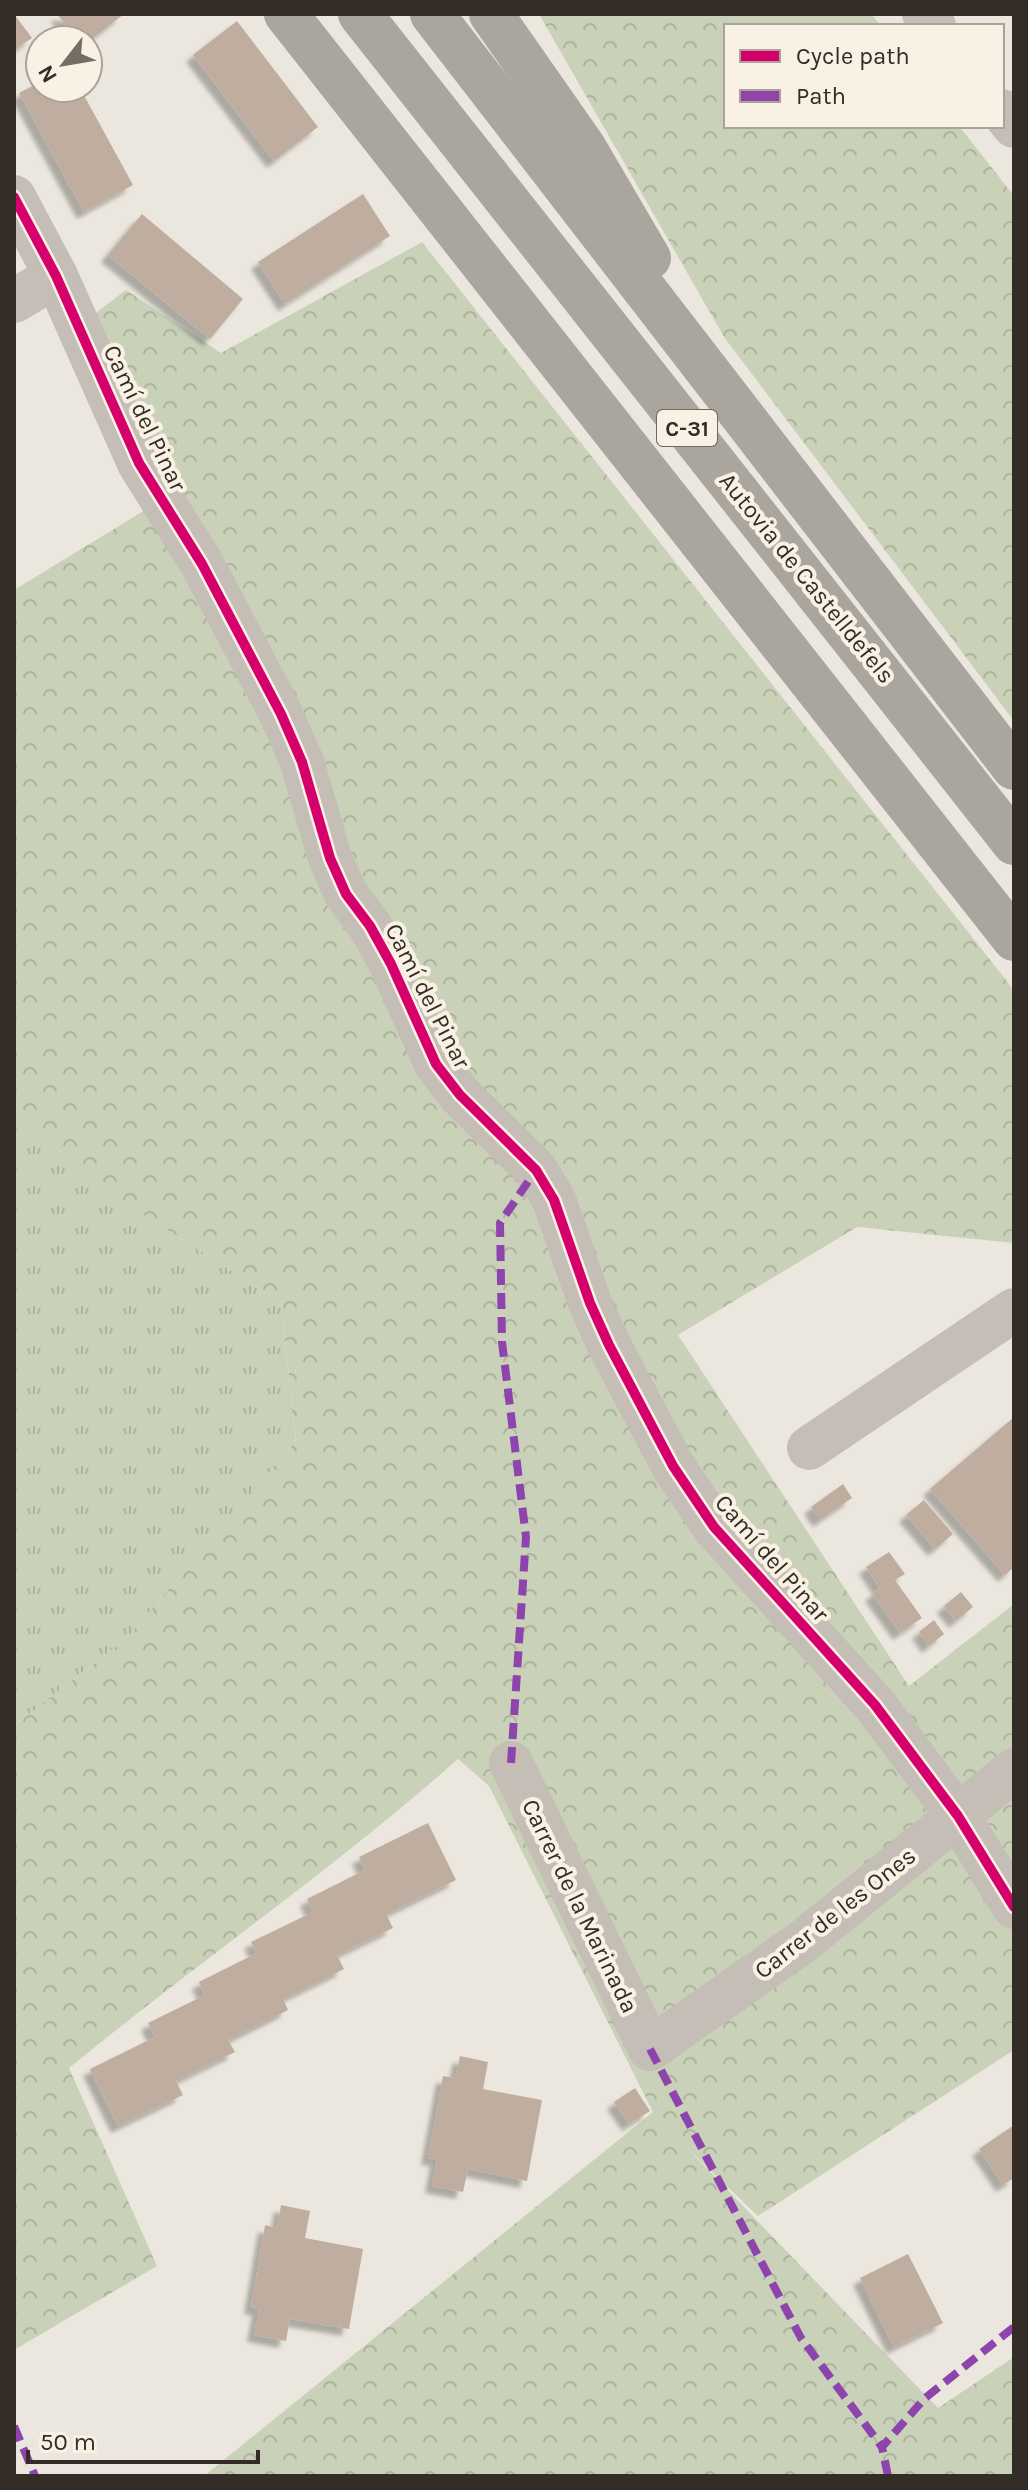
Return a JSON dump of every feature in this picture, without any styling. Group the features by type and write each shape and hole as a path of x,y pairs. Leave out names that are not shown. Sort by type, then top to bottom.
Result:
{"highway":[{"path":"286,14 1014,939"},
{"name":"Autovia de Castelldefels","path":"360,14 1014,843"},
{"name":"Autovia de Castelldefels","path":"432,14 1014,768"},
{"path":"491,14 584,147 743,419"}],"street":[{"name":"Camí del Pinar","path":"14,197 56,276 139,463 202,564 281,714 302,762 330,858 346,894 370,926 391,964 436,1064 460,1095 536,1170 554,1200 590,1303 609,1345 673,1466 714,1527 875,1705 958,1816 1014,1907"},
{"path":"14,301 56,276"},
{"path":"809,1448 1014,1310"},
{"name":"Carrer de la Marinada","path":"511,1763 650,2049"},
{"name":"Carrer de les Ones","path":"650,2049 805,1940 1014,1770"}],"green space":[{"path":"539,14 871,14 879,24 724,24 724,128 961,128 1014,196 1014,721 724,337"},
{"path":"422,242 1014,990 1014,1243 857,1227 678,1335 909,1686 1014,1604 1014,2050 758,2216 686,2147 938,2408 1014,2357 1014,2476 204,2476 653,2112 489,1786 458,1759 363,1839 69,2068 157,2266 14,2350 14,1726 128,1637 296,1441 281,1302 98,1186 14,1109 14,590 173,493 93,315 126,290 221,353"},
{"path":"14,1109 98,1186 281,1302 296,1442 128,1637 14,1726"}],"building":[{"path":"14,14 24,27 24,43 14,50"},
{"path":"57,14 124,14 104,30 104,24 65,24"},
{"path":"237,21 318,127 274,161 193,55"},
{"path":"25,104 89,104 133,185 84,212"},
{"path":"363,194 390,236 285,304 258,262"},
{"path":"142,214 243,299 210,339 108,255"},
{"path":"1014,1417 1014,1567 1005,1575 930,1489"},
{"path":"843,1484 852,1498 820,1520 811,1507"},
{"path":"924,1500 953,1534 935,1549 906,1515"},
{"path":"889,1552 905,1574 895,1580 922,1618 900,1633 872,1594 880,1588 866,1567"},
{"path":"961,1592 973,1607 956,1621 944,1606"},
{"path":"934,1620 944,1634 929,1646 919,1632"},
{"path":"428,1823 456,1880 386,1914 393,1928 337,1955 344,1969 283,1999 288,2010 228,2040 235,2052 176,2081 183,2095 118,2126 90,2069 155,2037 148,2023 205,1995 199,1982 257,1953 251,1942 313,1912 307,1899 365,1870 359,1857"},
{"path":"460,2056 488,2062 483,2089 542,2100 527,2181 468,2169 463,2192 432,2186 437,2159 428,2158 443,2076 455,2078"},
{"path":"635,2088 650,2111 629,2124 614,2102"},
{"path":"1014,2125 1014,2178 1003,2185 979,2149"},
{"path":"281,2205 310,2211 305,2238 363,2249 349,2329 290,2319 286,2341 254,2335 259,2309 251,2307 265,2225 277,2228"},
{"path":"908,2254 943,2323 894,2347 860,2278"}],"marked path":[{"path":"511,1763 526,1537 502,1342 500,1223 536,1170"},
{"path":"650,2049 801,2338 882,2447"},
{"path":"888,2476 882,2447 925,2398 1014,2327"},
{"path":"14,2426 35,2476"}],"cycle path":[{"path":"14,197 56,276 139,463 202,564 281,714 302,762 330,858 346,894 370,926 391,964 436,1064 460,1095 536,1170 554,1200 590,1303 609,1345 673,1466 714,1527 875,1705 958,1816 1014,1907"}]}
